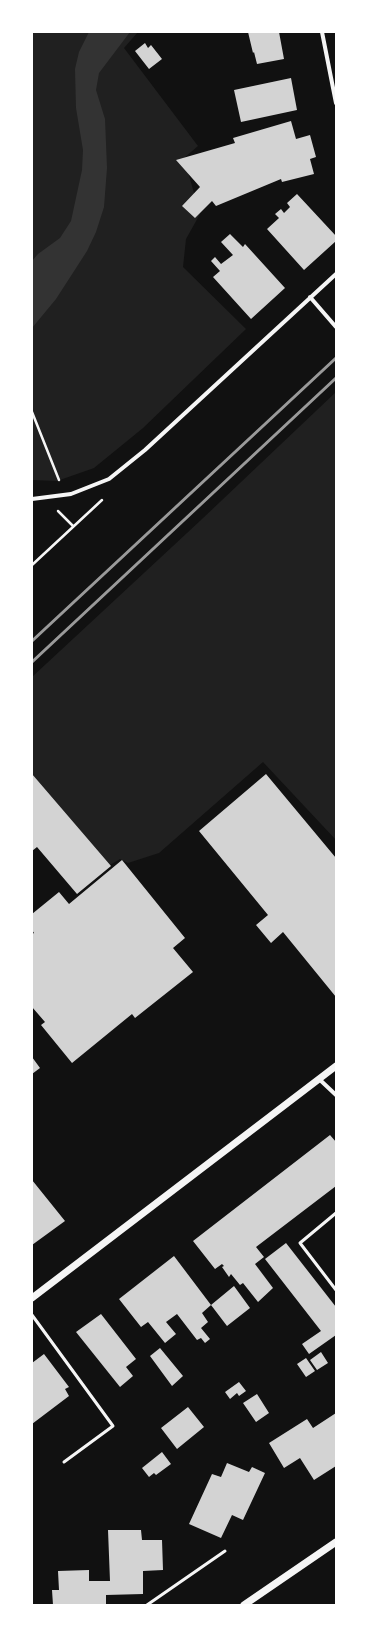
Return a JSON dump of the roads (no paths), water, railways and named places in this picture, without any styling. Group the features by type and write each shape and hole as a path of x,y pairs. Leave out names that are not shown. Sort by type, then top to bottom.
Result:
{"street":[{"path":"322,32 336,103"},
{"path":"32,499 71,494 109,479 145,450 336,274"},
{"path":"310,297 336,327"},
{"path":"32,1298 336,1066"},
{"path":"319,1078 336,1095"},
{"path":"244,1605 336,1542"}],"lane":[{"path":"336,1213 300,1243 336,1290"},
{"path":"32,1315 113,1426 64,1462"},
{"path":"147,1605 225,1551"}],"railway":[{"path":"32,641 336,358"},
{"path":"32,662 336,378"}]}
